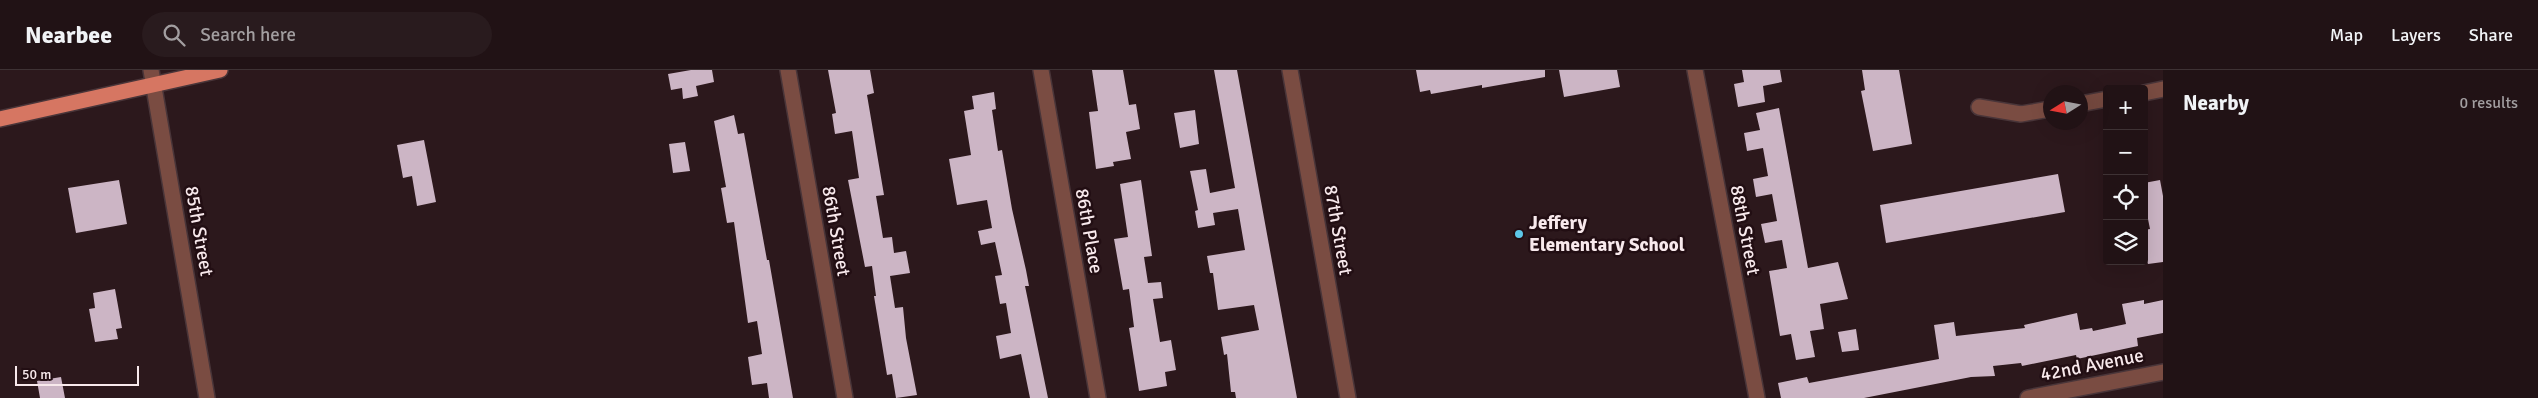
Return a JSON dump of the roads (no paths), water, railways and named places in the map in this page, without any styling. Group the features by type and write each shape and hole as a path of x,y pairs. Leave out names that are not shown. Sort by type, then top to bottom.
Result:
{"main road":[{"path":"0,119 152,78 220,70"}],"street":[{"name":"86th Street","path":"788,70 845,398"},
{"name":"86th Place","path":"1041,70 1098,398"},
{"name":"87th Street","path":"1290,70 1348,398"},
{"name":"88th Street","path":"1694,70 1757,398"},
{"name":"85th Street","path":"152,78 207,398"},
{"path":"2148,92 2163,90"},
{"path":"2088,103 2103,100"},
{"path":"1979,106 2021,114 2043,110"},
{"name":"42nd Avenue","path":"2028,398 2163,372"}],"place":[{"name":"Jeffery Elementary School","path":"1519,234"}]}
